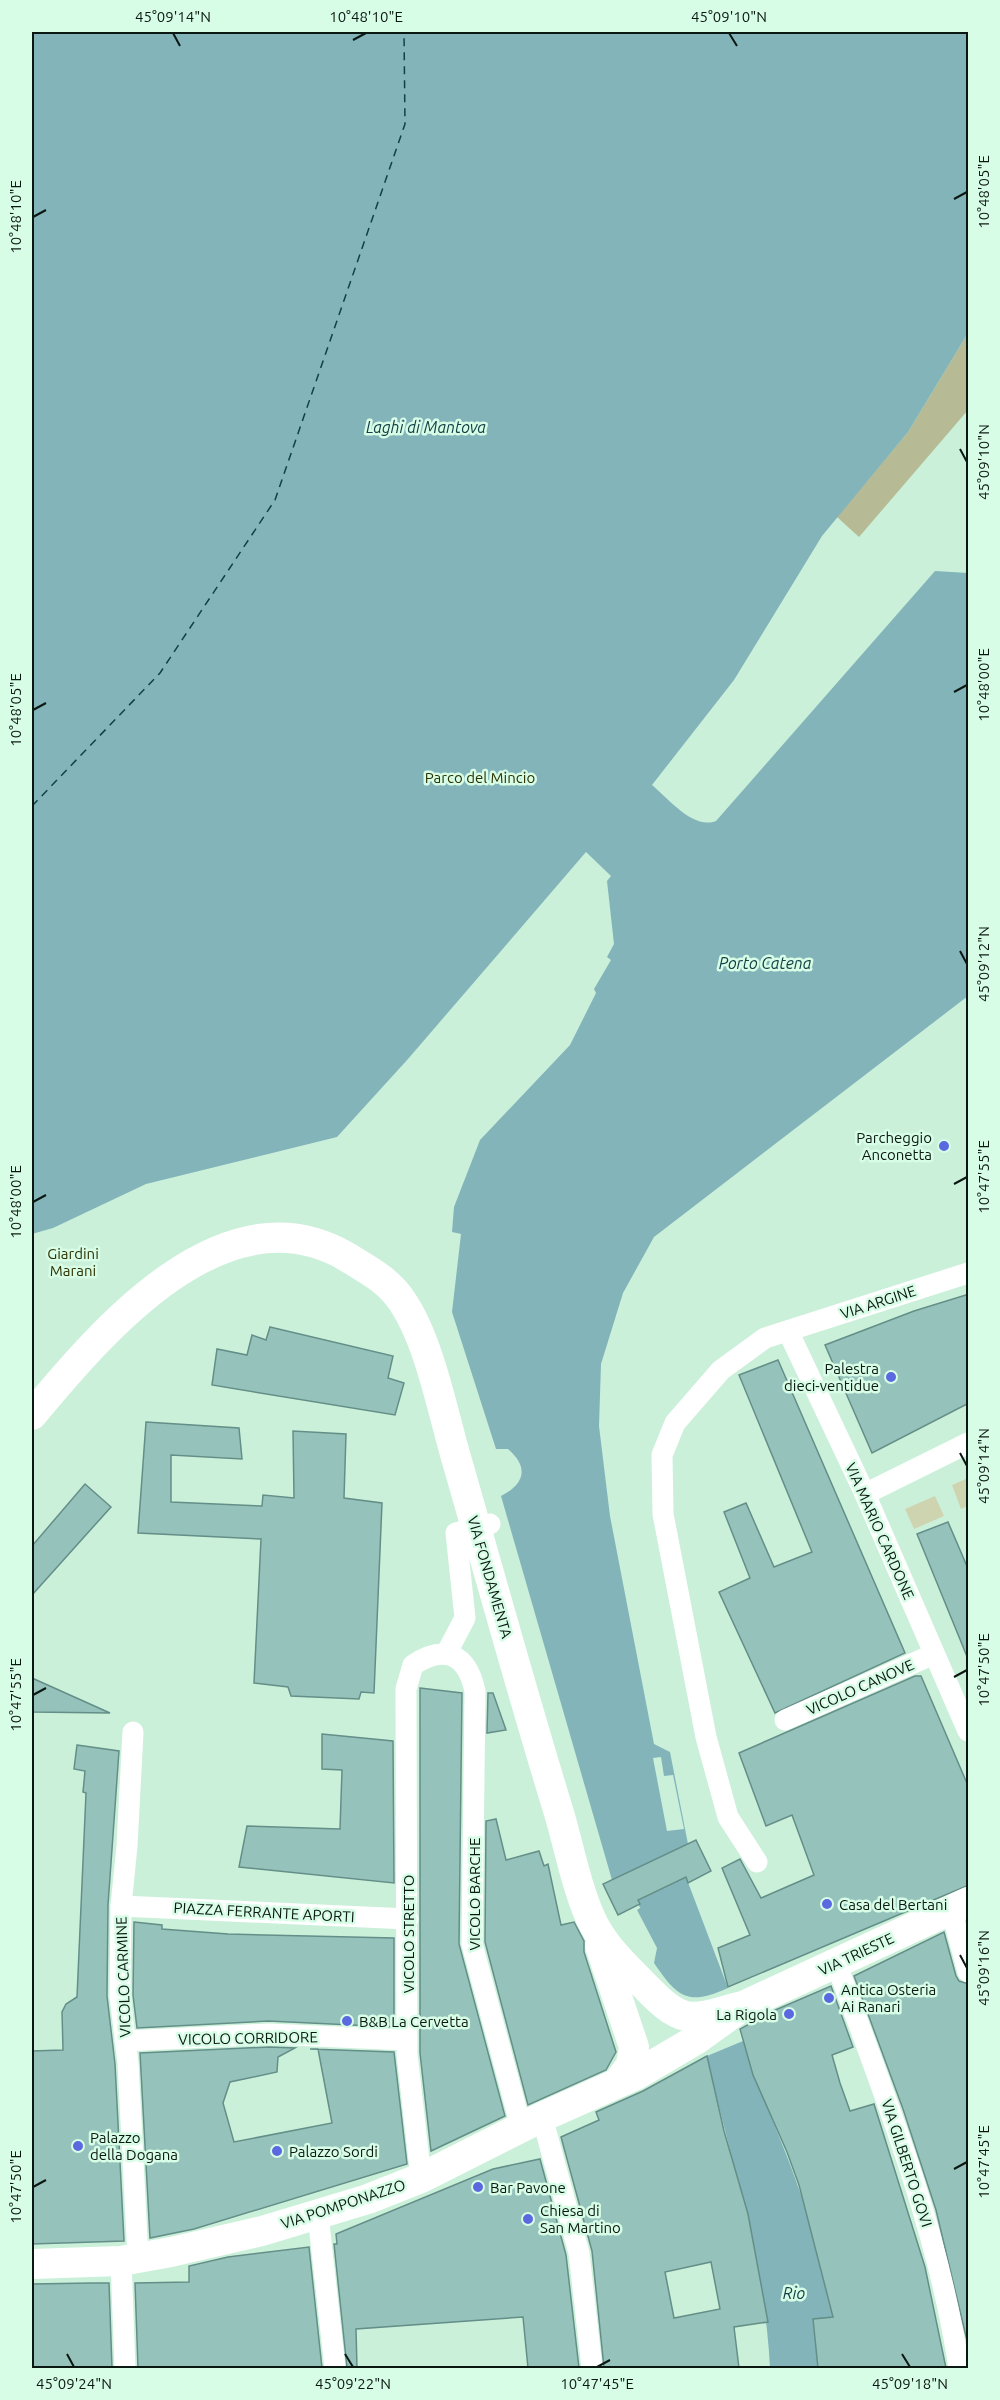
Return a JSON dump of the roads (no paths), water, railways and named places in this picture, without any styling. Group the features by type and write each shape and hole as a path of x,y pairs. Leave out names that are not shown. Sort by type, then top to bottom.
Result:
{"main road":[{"name":"VIA FONDAMENTA","path":"32,1414 85,1352 142,1297 208,1256 256,1238 281,1237 308,1240 330,1247 373,1272 390,1287 410,1315 483,1526 593,1924 634,2047 631,2065 618,2082"},
{"name":"VIA TRIESTE","path":"697,2039 743,2006 960,1905"},
{"name":"VIA FONDAMENTA","path":"593,1924 621,1962 669,2007"},
{"name":"VIA TRIESTE","path":"669,2007 694,2016 743,2006"},
{"name":"VIA POMPONAZZO","path":"32,2264 129,2259 206,2244 318,2215 368,2199 421,2178 531,2122 618,2082 697,2039"}],"street":[{"name":"VIA ARGINE","path":"757,1862 728,1817 706,1737 663,1514 662,1455 675,1423 722,1370 765,1338 969,1273"},
{"name":"VIA MARIO CARDONE","path":"788,1331 865,1494 969,1731"},
{"path":"865,1494 969,1443"},
{"path":"446,1654 465,1618 456,1533 483,1526"},
{"name":"VICOLO STRETTO","path":"421,2178 407,2040 406,1689 413,1665 429,1656 446,1654"},
{"name":"VICOLO BARCHE","path":"446,1654 458,1658 464,1665 472,1676 475,1691 472,1944 531,2122 579,2253 592,2368"},
{"name":"VICOLO CANOVE","path":"785,1720 934,1654"},
{"name":"VICOLO CARMINE","path":"125,2368 129,2259 128,2062 120,1996 121,1906 128,1846 133,1732"},
{"path":"960,1905 969,1972"},
{"name":"PIAZZA FERRANTE APORTI","path":"121,1906 408,1919"},
{"name":"VIA GILBERTO GOVI","path":"836,1963 895,2124 927,2222 954,2336 958,2368"},
{"name":"VICOLO CORRIDORE","path":"125,2041 269,2034 407,2040"},
{"path":"318,2215 335,2368"}],"water":[{"name":"Laghi di Mantova","path":"32,32 968,32 968,333 908,432 822,536 734,680 652,785 690,817 707,823 716,821 935,571 968,573 968,996 654,1237 623,1293 601,1364 599,1426 610,1516 654,1744 670,1752 688,1844 612,1880 501,1496 519,1481 521,1469 519,1462 508,1449 496,1449 452,1312 461,1234 452,1232 454,1207 480,1140 570,1045 596,993 594,989 611,960 607,957 614,944 607,881 611,876 586,852 408,1059 337,1137 146,1184 53,1228 32,1234"},
{"path":"686,1877 728,1988 703,1997 693,1997 677,1991 662,1975 654,1963 657,1948 637,1910 640,1908 637,1900"},
{"name":"Rio","path":"743,2041 800,2192 833,2317 813,2320 818,2368 770,2368 767,2328 754,2250 707,2056"}],"place":[{"name":"Parcheggio Anconetta","path":"944,1146"},
{"name":"Palestra dieci-ventidue","path":"891,1377"},
{"name":"Casa del Bertani","path":"827,1904"},
{"name":"Antica Osteria Ai Ranari","path":"829,1998"},
{"name":"La Rigola","path":"789,2014"},
{"name":"B&B La Cervetta","path":"347,2021"},
{"name":"Palazzo della Dogana","path":"78,2146"},
{"name":"Palazzo Sordi","path":"277,2151"},
{"name":"Bar Pavone","path":"478,2187"},
{"name":"Chiesa di San Martino","path":"528,2219"}],"park label":[{"name":"Parco del Mincio","path":"480,777"},
{"name":"Giardini Marani","path":"73,1262"}],"water label":[{"name":"Porto Catena","path":"765,963"}]}
